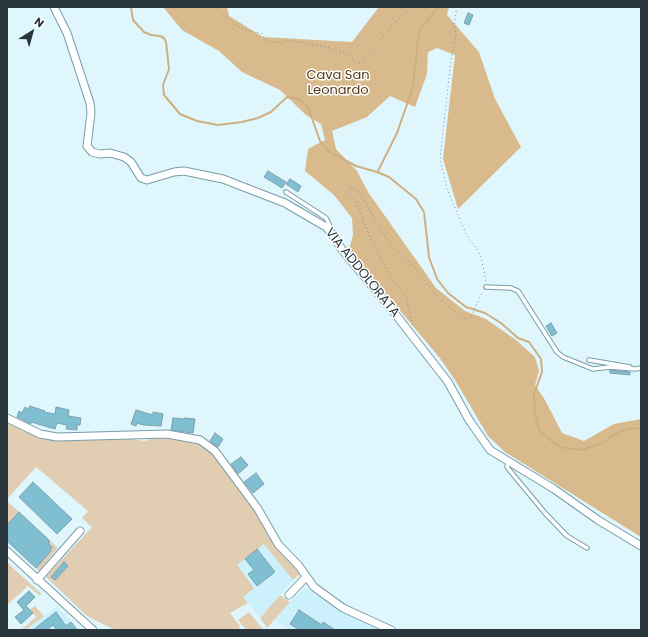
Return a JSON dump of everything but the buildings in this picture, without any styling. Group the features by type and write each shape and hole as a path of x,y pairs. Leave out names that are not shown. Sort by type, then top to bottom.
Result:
{"street":[{"name":"VIA ADDOLORATA","path":"54,7 67,33 90,103 91,113 87,146 92,152 100,154 110,153 124,157 131,162 141,178 147,180 174,172 184,171 223,178 285,203 326,227 343,251 396,315 448,382 469,420 490,450 554,489 598,520 641,546"},
{"path":"7,418 40,434 57,437 167,434 200,440 215,451 258,509 278,544 299,566 314,587 343,608 391,630"},
{"path":"38,580 80,531"},
{"path":"7,551 93,630"},
{"path":"289,595 306,577"},
{"path":"86,624 99,630"}],"lane":[{"path":"286,192 326,218 332,234"},
{"path":"486,287 511,288 518,291 557,352 562,357 593,369 610,367 641,368"},
{"path":"590,360 635,369"},
{"path":"508,462 507,467 510,472 545,513 567,536 587,548"}],"path":[{"path":"223,14 234,24 246,31 261,33 267,41 281,43 292,41 327,47 349,54 354,62 361,62 390,27 411,7"},
{"path":"416,330 412,324 406,297 389,274 372,240 356,201 348,195 347,192 350,188 357,190 381,231 394,247 414,267 438,297 460,317 467,319 471,316 486,287 485,273 481,257 467,236 447,189 440,159 451,60 456,36 454,25 457,7"}],"shaded area":[{"path":"7,422 23,431 43,438 125,438 145,441 154,437 175,437 202,445 213,452 300,572 299,575 293,580 264,544 237,565 254,588 243,597 248,603 230,613 240,626 238,630 115,630 87,616 46,577 92,527 82,518 88,511 36,467 7,499"},
{"path":"7,501 58,548 39,571 7,541"},
{"path":"265,544 293,580 260,618 225,574"},
{"path":"7,562 42,594 39,595 28,586 7,605"},
{"path":"304,587 340,611 382,630 290,630 274,620"},
{"path":"280,595 290,602 267,628 260,618"},
{"path":"35,606 44,616 25,630 21,630 36,617 30,609"},
{"path":"56,607 81,630 25,630"},
{"path":"249,612 263,629 246,630 238,620"}],"green space":[{"name":"Cava San Leonardo","path":"163,7 227,7 229,16 263,37 352,42 379,7 449,7 447,15 479,52 495,99 521,147 458,209 443,159 455,55 437,48 428,52 427,74 415,107 390,96 367,117 332,131 336,149 357,171 368,192 436,288 465,311 486,319 516,340 535,357 539,371 535,385 545,400 562,433 584,441 614,424 641,419 641,537 505,452 488,436 455,380 439,357 349,250 353,235 352,218 334,195 305,171 308,149 325,140 321,124 306,115 280,90 242,72 219,51 182,30"}],"waterway":[{"name":"Cava San Leonardo","path":"131,7 133,20 144,32 151,35 160,36 164,38 166,42 169,69 163,85 164,95 180,114 197,121 218,125 242,122 258,118 271,112 287,97 299,99 308,107 320,141 328,151 356,166 389,177 416,199 424,212 429,257 437,279 448,293 466,307 485,313 501,323 518,338 529,342 541,359 542,372 534,394 535,414 540,432 560,447 581,450 603,443 618,432 633,428 641,429"},
{"path":"378,171 397,133 413,87 419,31 438,7"}]}
